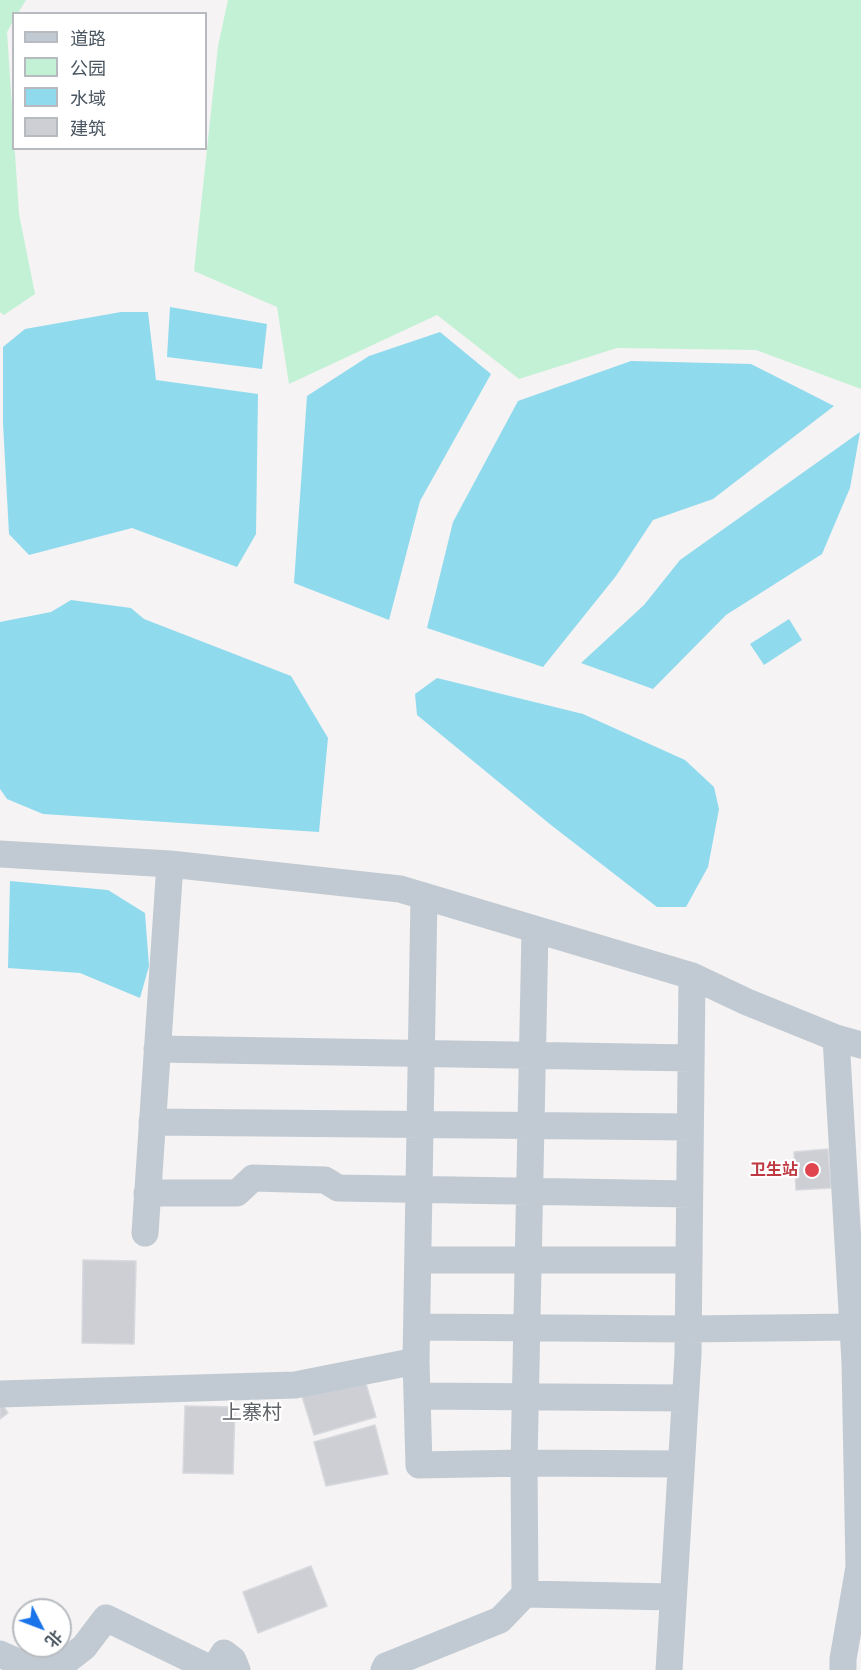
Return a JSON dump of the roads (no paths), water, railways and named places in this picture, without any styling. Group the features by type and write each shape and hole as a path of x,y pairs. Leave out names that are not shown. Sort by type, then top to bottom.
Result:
{"street":[{"path":"0,854 170,864 400,889 692,976 747,1002 848,1042 859,1567 843,1670"},
{"path":"145,1233 170,864"},
{"path":"424,896 416,1361 419,1465 681,1464"},
{"path":"384,1670 386,1666 500,1620 525,1594 524,1463 535,930"},
{"path":"669,1670 688,1329 692,976"},
{"path":"157,1049 691,1058"},
{"path":"152,1122 690,1127"},
{"path":"147,1193 237,1193 253,1178 325,1180 338,1188 689,1194"},
{"path":"418,1260 688,1260"},
{"path":"417,1327 688,1329 853,1327"},
{"path":"0,1394 296,1385 416,1361"},
{"path":"418,1396 685,1398"},
{"path":"525,1594 673,1597"},
{"path":"0,1654 29,1666 61,1665 84,1647 106,1618 213,1670 224,1653 233,1660 237,1670"}],"water":[{"path":"170,307 267,324 262,369 167,357"},
{"path":"121,312 148,312 156,380 258,394 256,534 237,567 132,528 29,555 9,534 3,423 3,347 25,329"},
{"path":"440,332 491,374 420,501 389,620 294,583 307,396 369,356"},
{"path":"631,361 751,364 834,406 713,499 653,520 616,576 543,667 427,628 453,522 518,401"},
{"path":"860,432 850,488 822,554 726,615 653,689 581,663 644,605 680,560"},
{"path":"71,600 131,608 144,619 291,676 328,738 319,832 43,814 7,799 0,789 0,622 51,612"},
{"path":"789,619 802,640 764,665 750,644"},
{"path":"437,678 583,714 685,760 714,787 719,809 708,867 686,907 657,907 551,825 417,715 415,694"},
{"path":"10,881 108,890 145,913 149,966 140,998 80,973 8,968"}],"place":[{"name":"卫生站","path":"812,1170"}],"district":[{"name":"上寨村","path":"252,1412"}]}
